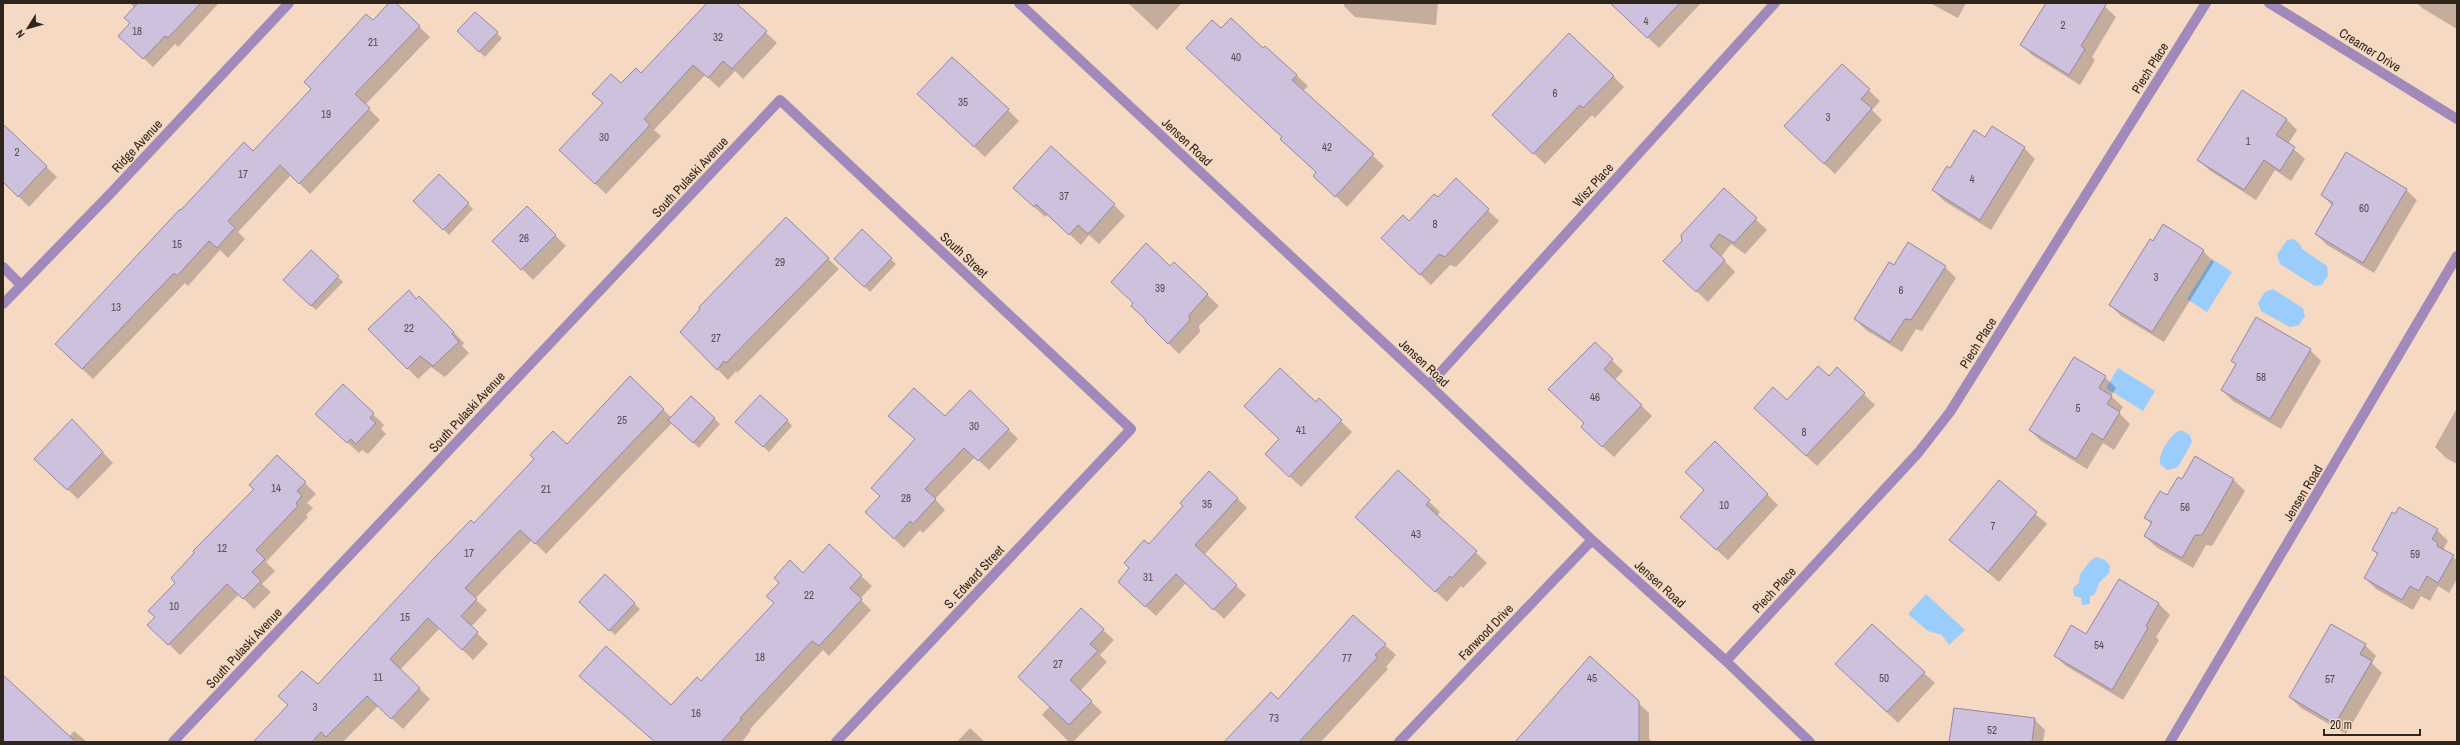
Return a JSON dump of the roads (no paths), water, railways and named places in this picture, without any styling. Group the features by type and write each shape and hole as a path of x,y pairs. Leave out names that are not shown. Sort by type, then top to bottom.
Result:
{"street":[{"name":"Ridge Avenue","path":"3,304 110,194 289,3"},
{"name":"Jensen Road","path":"1019,3 1429,385 1592,540 1726,661 1810,742"},
{"name":"Wisz Place","path":"1429,385 1775,3"},
{"name":"Piech Place","path":"1726,661 1918,453 1950,412 2206,3"},
{"name":"Creamer Drive","path":"2269,3 2457,119"},
{"name":"South Street","path":"780,100 1131,429"},
{"name":"South Pulaski Avenue","path":"173,742 780,100"},
{"name":"Jensen Road","path":"2170,742 2457,256"},
{"path":"3,267 21,285"},
{"name":"S. Edward Street","path":"836,742 1131,429"},
{"name":"Fanwood Drive","path":"1399,742 1592,540"}],"water":[{"path":"2293,239 2300,244 2302,249 2327,266 2328,275 2322,285 2315,286 2280,264 2277,255 2287,240"},
{"path":"2212,259 2232,272 2207,312 2187,299"},
{"path":"2273,289 2303,308 2305,316 2299,325 2290,327 2261,311 2258,303 2265,292"},
{"path":"2118,368 2155,391 2143,411 2106,388"},
{"path":"2181,430 2190,435 2192,442 2178,467 2167,470 2160,464 2161,455 2169,439"},
{"path":"2096,557 2105,560 2110,566 2109,573 2099,583 2095,594 2090,597 2090,604 2082,605 2081,598 2074,596 2073,588 2079,583 2080,574"},
{"path":"1926,594 1965,630 1949,645 1942,635 1928,631 1908,614"}]}
